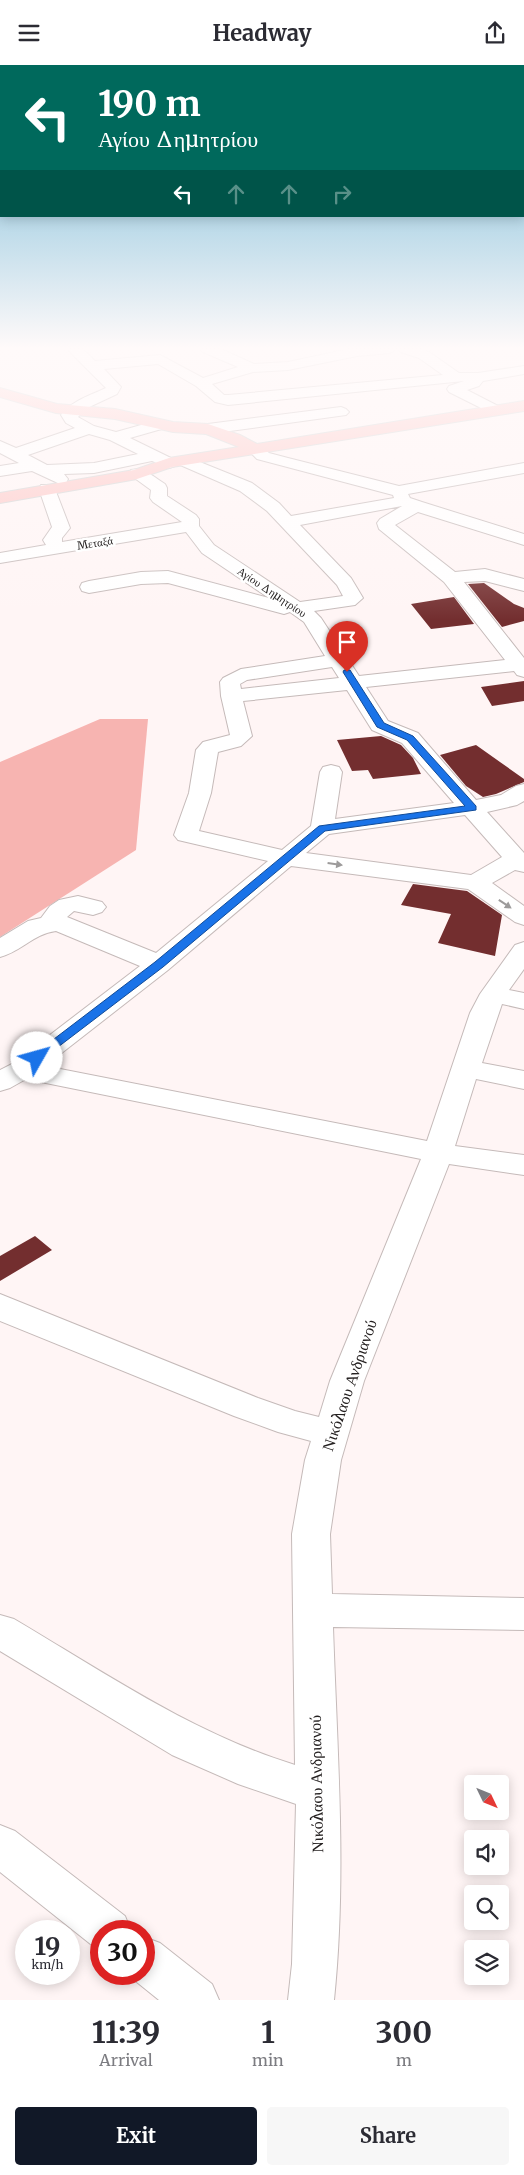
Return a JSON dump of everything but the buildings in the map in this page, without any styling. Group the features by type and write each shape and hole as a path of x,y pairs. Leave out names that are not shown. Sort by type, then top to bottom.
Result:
{"main road":[{"path":"236,439 256,450"},
{"path":"0,498 137,474 176,462 320,439"}],"street":[{"path":"7,450 48,439"},
{"path":"89,587 140,578 168,577 300,610 338,603 354,597 344,582 289,522 273,507 246,487 176,462 153,456 120,439"},
{"path":"7,450 72,485"},
{"path":"256,450 263,456 406,499 524,540"},
{"path":"0,471 40,467 94,468 153,456"},
{"path":"94,468 111,478"},
{"path":"289,522 406,499 524,468"},
{"name":"Αγίου Δημητρίου","path":"137,474 159,488 159,498 190,519 192,523 190,526 208,549 311,618 355,683 380,725 410,738 520,862"},
{"path":"47,489 76,527"},
{"path":"406,499 386,523 386,526 450,578 522,666"},
{"path":"57,548 52,540 53,536 76,527 129,525 153,533"},
{"name":"Μεταξά","path":"0,558 190,526"},
{"path":"450,578 485,575 524,585"},
{"path":"339,660 241,675 230,681 231,696 241,736 233,742 215,744 208,749 200,793 186,835 286,858 475,883 524,917"},
{"path":"231,696 522,666"},
{"path":"322,828 331,772"},
{"path":"11,1076 159,964 322,828 472,808 519,799"},
{"path":"475,883 520,862"},
{"path":"50,923 57,911 65,905 73,903 93,907"},
{"path":"0,949 37,926 58,923 159,964"},
{"name":"Νικόλαου Ανδριανού","path":"311,2000 316,1914 317,1791 311,1534 323,1460 347,1381 438,1153 484,1013 509,997 524,950"},
{"path":"467,1069 524,1080"},
{"path":"11,1076 438,1153 524,1165"},
{"path":"0,1306 10,1312 246,1407 290,1423 331,1433"},
{"path":"312,1611 524,1614"},
{"path":"0,1631 187,1742 253,1771 317,1791"},
{"path":"0,1845 95,1920"},
{"path":"155,1968 196,2000"}],"shaded area":[{"path":"100,719 148,719 136,850 0,937 0,762"}],"route":[{"path":"37,1058 159,964 322,828 386,821 472,808 410,738 380,725 347,672"}]}
